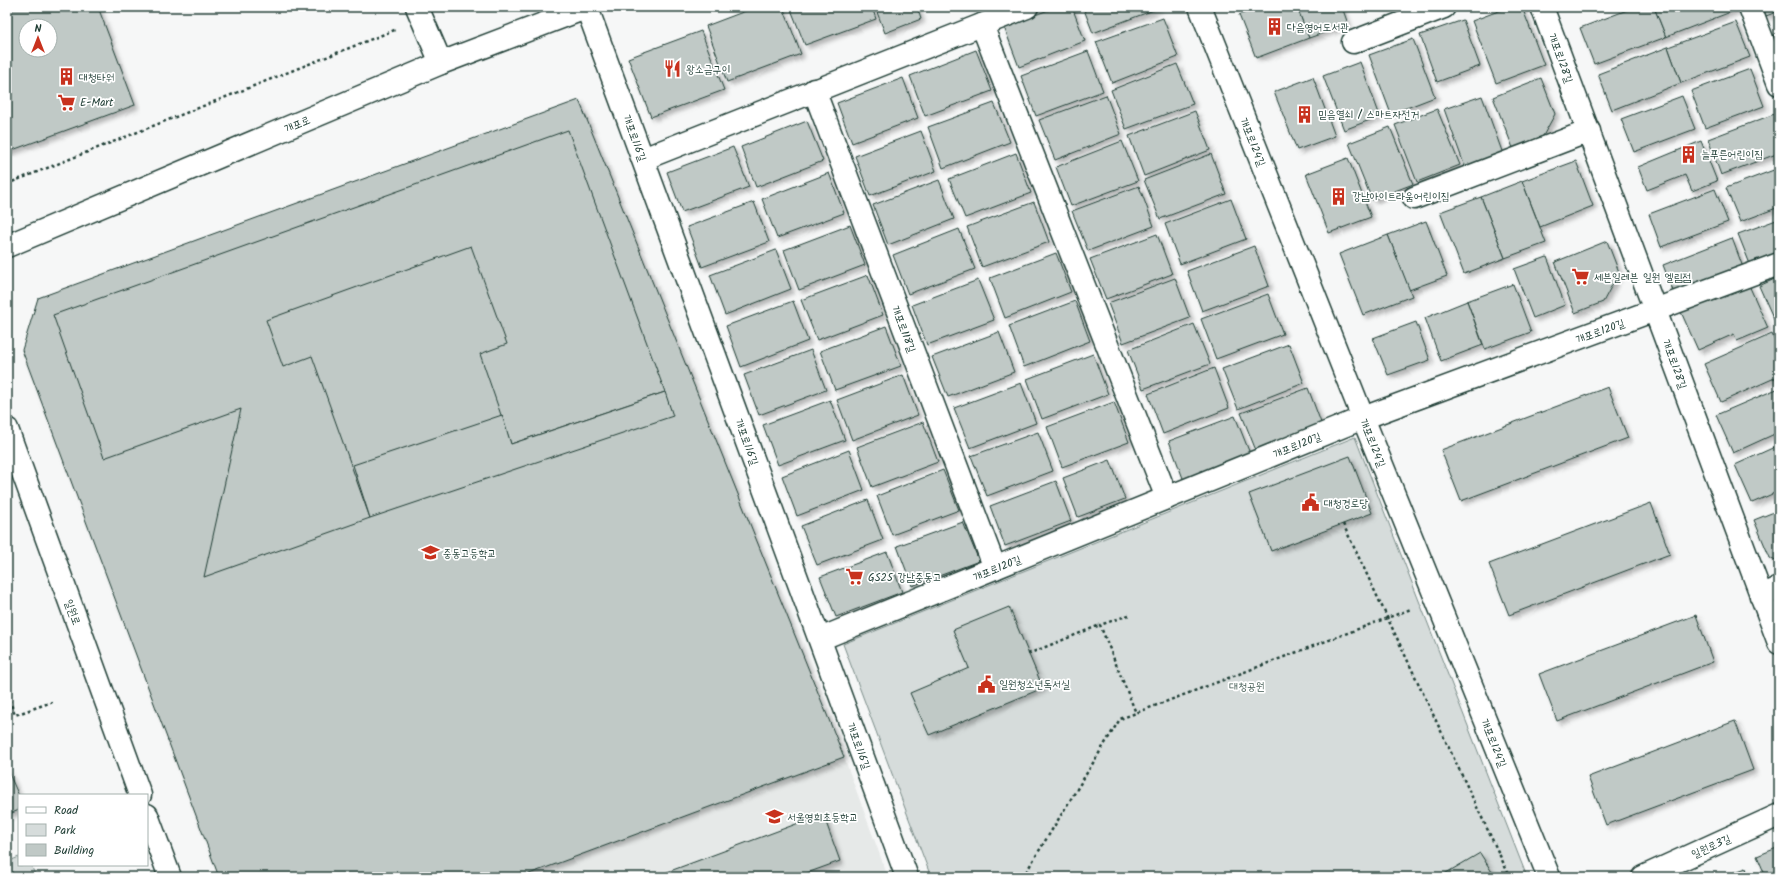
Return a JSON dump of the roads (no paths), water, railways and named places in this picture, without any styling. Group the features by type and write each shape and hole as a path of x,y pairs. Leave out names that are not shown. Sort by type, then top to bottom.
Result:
{"street":[{"name":"개포로","path":"7,246 441,63 588,7"},
{"name":"개포로116길","path":"588,7 907,877"},
{"path":"643,159 814,90 1027,7"},
{"name":"개포로124길","path":"1200,7 1363,418 1549,877"},
{"path":"1353,42 1444,7"},
{"name":"개포로128길","path":"1542,7 1655,311 1770,592 1779,643"},
{"path":"1750,7 1779,84"},
{"path":"420,13 441,63"},
{"path":"982,25 1167,498"},
{"name":"개포로118길","path":"814,90 995,568"},
{"path":"1414,198 1589,131"},
{"name":"개포로120길","path":"820,639 1363,418 1779,264"},
{"name":"일원로","path":"7,429 140,794"},
{"name":"일원로3길","path":"1643,877 1779,815"},
{"path":"148,817 170,877"}],"place":[{"name":"다음영어도서관","path":"1274,27"},
{"name":"왕소금구이","path":"673,69"},
{"name":"대청타워","path":"66,77"},
{"name":"E-Mart","path":"67,102"},
{"name":"믿음열쇠 / 스마트자전거","path":"1305,114"},
{"name":"늘푸른어린이집","path":"1688,154"},
{"name":"강남아이트라움어린이집","path":"1339,196"},
{"name":"세븐일레븐 일원 엘림점","path":"1581,277"},
{"name":"대청경로당","path":"1311,503"},
{"name":"중동고등학교","path":"430,553"},
{"name":"GS25 강남중동고","path":"855,577"},
{"name":"일원청소년독서실","path":"986,684"},
{"name":"서울영희초등학교","path":"774,817"}],"park label":[{"name":"대청공원","path":"1247,686"}]}
